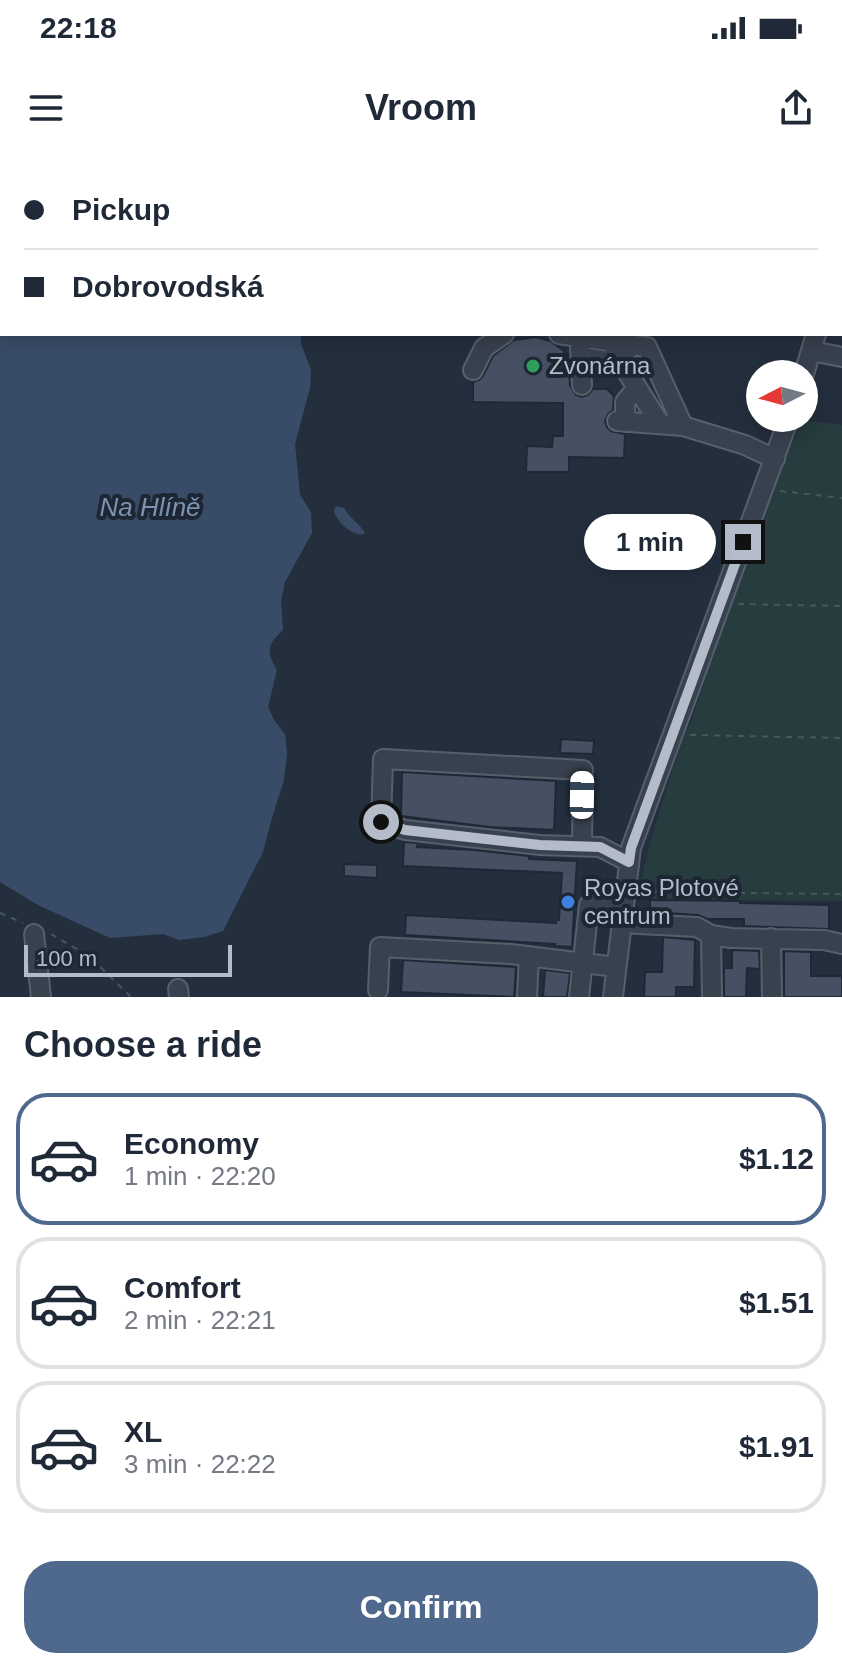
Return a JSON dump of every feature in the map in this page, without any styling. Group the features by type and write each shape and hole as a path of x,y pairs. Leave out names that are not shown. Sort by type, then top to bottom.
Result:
{"street":[{"path":"473,370 484,348 501,336"},
{"path":"572,336 647,347 683,426"},
{"path":"578,337 582,385"},
{"path":"582,357 607,361 635,346"},
{"path":"617,356 660,424"},
{"path":"637,388 625,402 621,422 683,426 745,445 775,459"},
{"path":"613,997 631,848 784,432"},
{"path":"582,846 583,770 383,759 381,822 405,830 540,845 600,847 629,862"},
{"path":"579,997 589,905 623,907 697,927 711,935 824,940 842,944"},
{"path":"37,931 41,997"},
{"path":"711,935 712,997"},
{"path":"771,938 772,997"},
{"path":"378,990 380,947 529,956 616,967"},
{"path":"527,997 529,956"}],"path":[{"path":"773,490 842,498"},
{"path":"721,601 842,606"},
{"path":"673,733 692,736 842,738"},
{"path":"623,907 663,893 842,894"},
{"path":"0,913 37,931 58,937 89,956 131,997"}],"green space":[{"path":"818,422 842,425 842,901 637,899 665,793 686,730 784,460 797,432 818,432"}],"water":[{"name":"Na Hlíně","path":"0,336 301,336 311,370 310,388 295,444 300,495 311,512 312,533 285,582 281,601 283,630 270,648 277,670 268,707 285,734 287,754 284,780 263,852 223,931 179,940 163,934 110,938 38,905 0,882"},
{"path":"336,506 344,508 365,534 351,531 342,524 334,511"}],"building":[{"path":"536,337 550,341 568,357 570,386 576,395 582,397 593,389 607,389 614,396 613,410 605,421 611,431 625,434 624,458 569,457 569,472 526,472 527,446 552,447 553,436 563,436 563,403 473,402 473,382 483,376 493,356 514,340"},
{"path":"561,739 594,741 593,754 560,753"},
{"path":"402,772 556,781 554,830 490,827 401,816"},
{"path":"404,842 418,843 417,847 577,861 572,947 405,935 406,915 556,923 559,920 562,873 403,866"},
{"path":"344,864 377,865 377,878 344,876"},
{"path":"650,900 829,905 829,929 744,926 744,919 707,919 698,915 650,912"},
{"path":"663,937 695,940 694,987 676,987 676,997 644,997 645,972 662,972"},
{"path":"732,950 759,951 760,969 747,968 746,997 724,997 724,968 732,968"},
{"path":"784,951 811,952 811,976 842,976 842,997 784,997"},
{"path":"403,960 516,967 514,997 401,992"},
{"path":"545,970 570,973 567,997 543,997"}],"place":[{"name":"Zvonárna","path":"533,366"},
{"name":"Royas Plotové centrum","path":"568,902"}],"route":[{"path":"381,822 405,830 540,845 600,847 629,862 631,848 743,542"}]}
